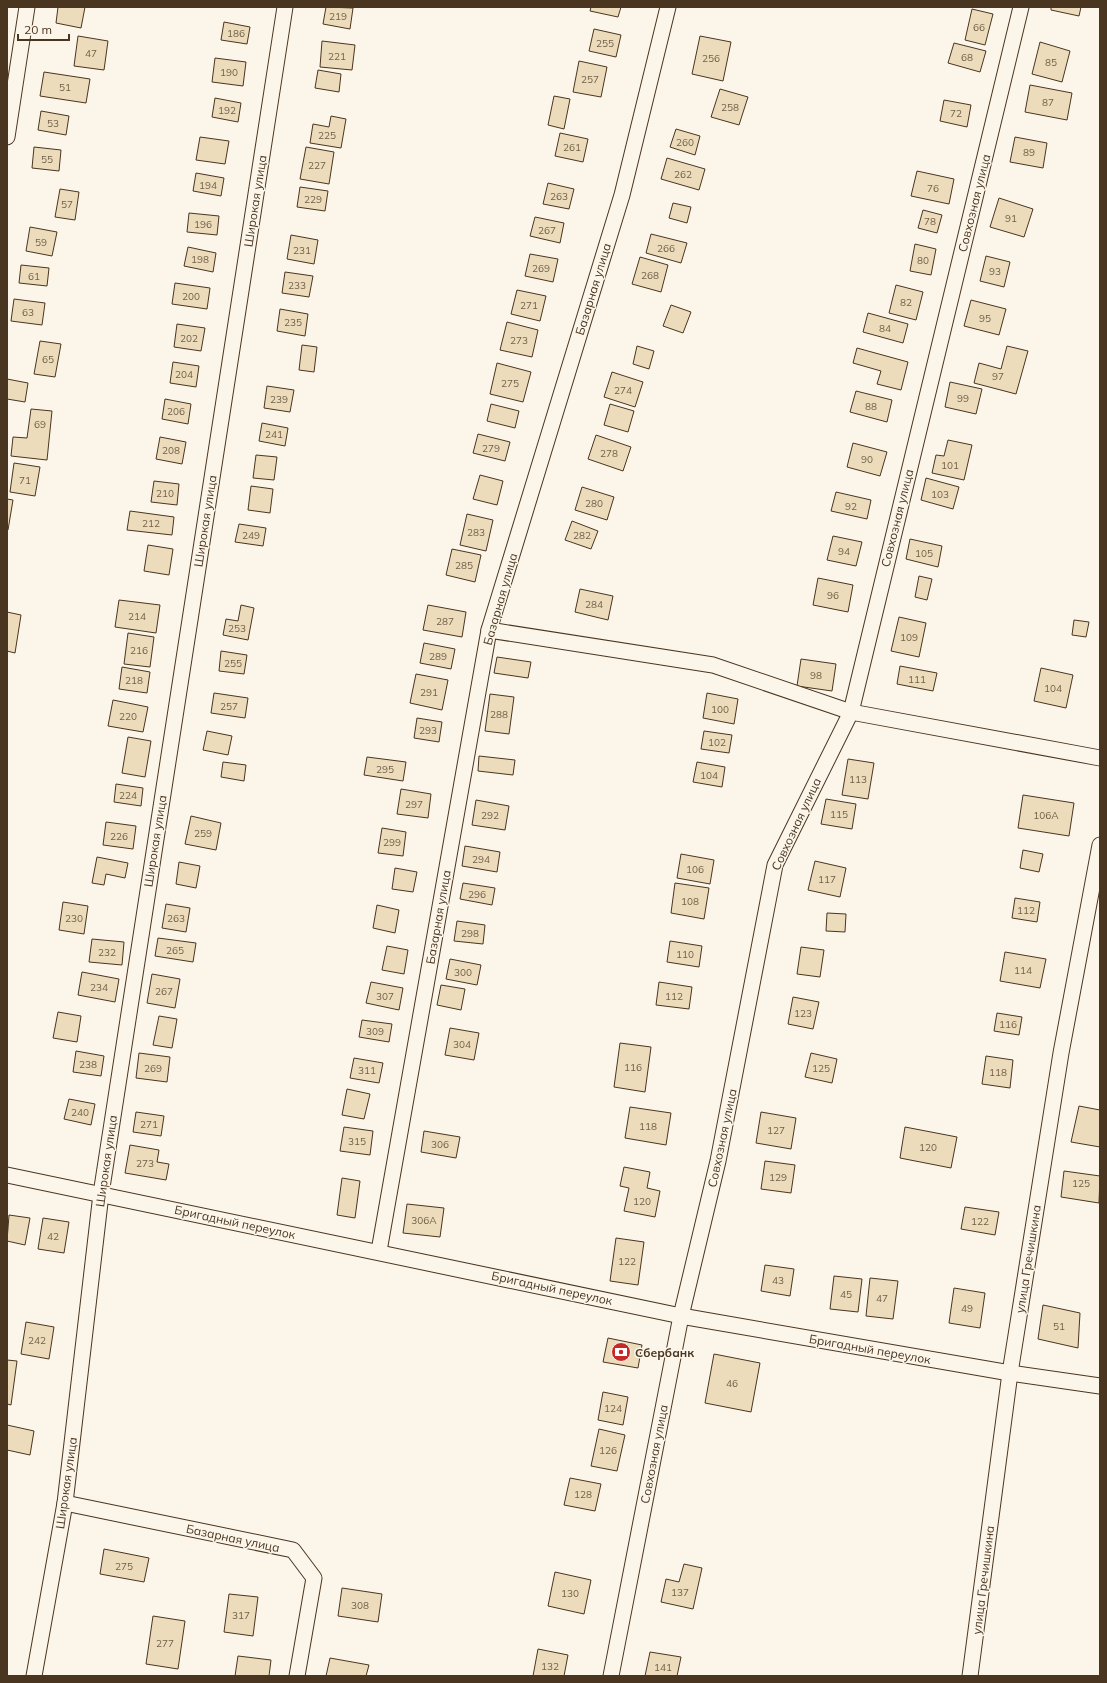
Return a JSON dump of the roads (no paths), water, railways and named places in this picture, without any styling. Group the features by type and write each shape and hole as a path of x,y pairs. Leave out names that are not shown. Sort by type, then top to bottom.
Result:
{"street":[{"path":"7,137 27,7"},
{"name":"Широкая улица","path":"34,1676 65,1503 101,1194 285,7"},
{"name":"Базарная улица","path":"379,1251 489,630 622,195 668,7"},
{"name":"Совхозная улица","path":"611,1676 681,1316 718,1161 774,864 850,712 1021,7"},
{"path":"489,630 713,665 850,712 1100,758"},
{"name":"улица Гречишкина","path":"970,1676 1010,1373 1061,1053 1100,845"},
{"name":"Бригадный переулок","path":"7,1175 379,1251 681,1316 1010,1373 1100,1386"},
{"name":"Базарная улица","path":"65,1503 293,1550 314,1578 297,1676"}],"place":[{"name":"Сбербанк","path":"621,1352"}]}
